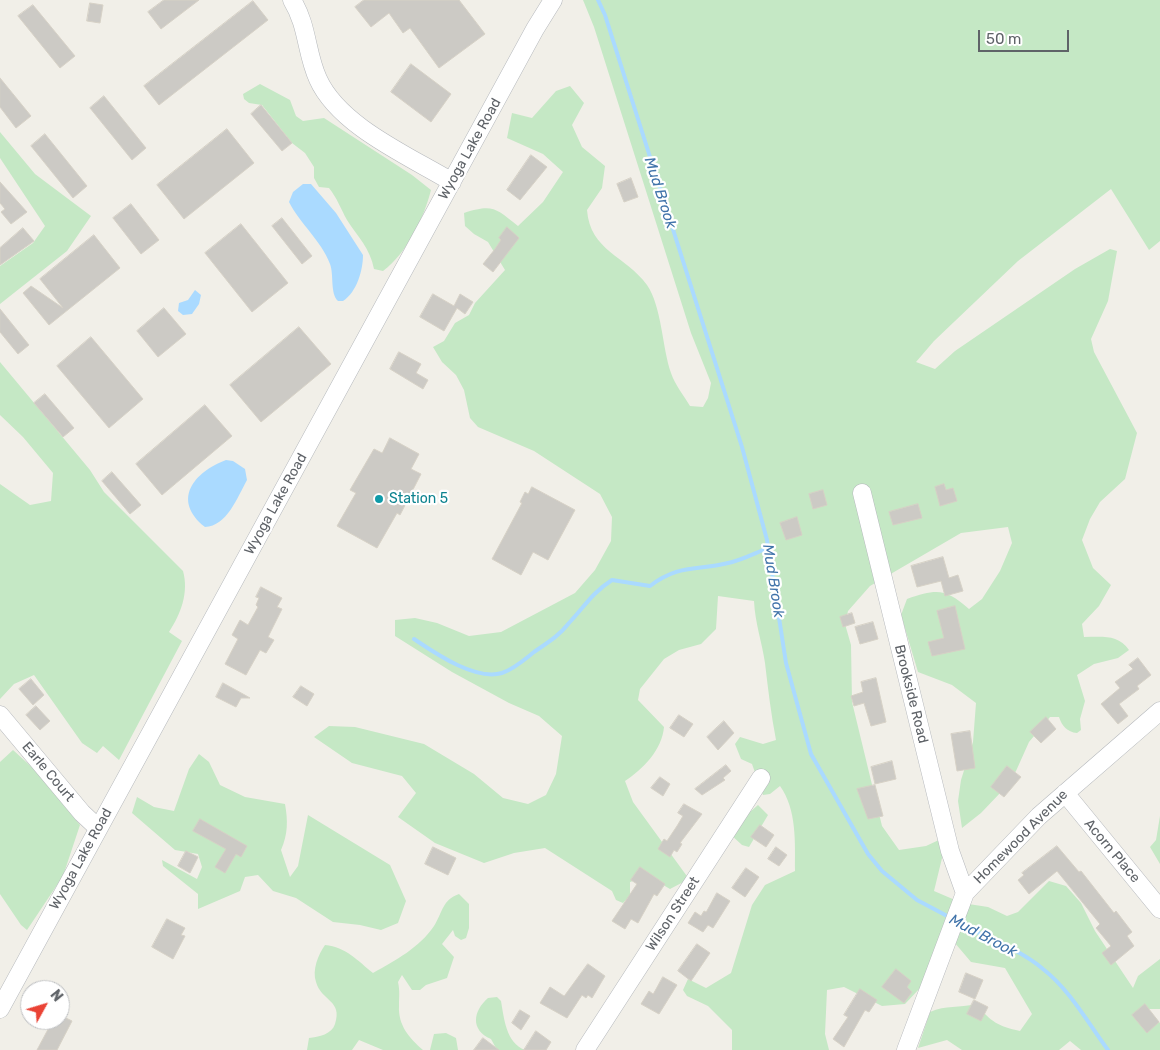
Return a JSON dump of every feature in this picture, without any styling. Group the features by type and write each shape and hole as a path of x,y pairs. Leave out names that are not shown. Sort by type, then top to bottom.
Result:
{"street":[{"path":"292,0 306,30 310,58 317,79 338,109 353,123 452,182"},
{"name":"Wyoga Lake Road","path":"0,1009 534,29 553,0"},
{"name":"Brookside Road","path":"862,493 950,850 964,898"},
{"name":"Homewood Avenue","path":"906,1050 964,898 1002,853 1065,793 1160,711"},
{"name":"Earle Court","path":"0,715 82,813 98,828"},
{"name":"Wilson Street","path":"585,1050 761,778"},
{"name":"Acorn Place","path":"1065,793 1160,909"}],"green space":[{"path":"583,0 1160,0 1160,241 1149,250 1111,189 1018,261 934,341 916,362 935,369 955,351 1075,269 1110,249 1117,251 1108,301 1091,339 1094,352 1137,433 1125,479 1100,502 1090,519 1082,540 1093,568 1111,585 1099,606 1082,624 1084,637 1115,639 1120,641 1129,650 1118,658 1094,664 1077,675 1085,701 1080,719 1081,730 1077,733 1070,731 1063,726 1059,717 1050,717 1029,742 1016,771 1002,791 981,813 962,828 958,801 961,780 973,742 976,703 952,685 918,672 901,615 907,599 926,593 940,592 947,594 969,609 982,599 1000,571 1012,543 1008,527 961,533 870,586 848,611 845,624 851,645 852,702 882,826 899,850 926,846 941,839 944,850 934,891 962,903 988,907 1007,916 1018,912 1049,881 1066,886 1081,903 1095,931 1133,988 1138,976 1160,959 1160,1009 1148,1009 1160,1023 1160,1050 1081,1050 1070,1041 1059,1050 962,1050 947,1040 918,1048 930,1012 936,1010 976,1004 995,1022 1020,1031 1032,1014 1005,968 971,962 949,936 921,987 905,1004 882,1006 844,987 827,990 825,1034 829,1050 732,1050 732,1030 708,1006 687,996 683,990 688,979 706,988 731,973 752,905 765,885 795,871 794,827 786,795 780,786 770,794 763,795 752,764 741,759 735,744 740,737 763,744 776,740 754,601 718,596 716,629 701,644 679,650 664,659 640,689 638,700 664,727 656,751 645,765 625,781 633,802 689,879 670,889 648,876 630,882 630,896 623,903 616,900 612,891 545,848 514,853 484,863 435,843 398,817 416,793 402,776 352,763 314,737 329,726 355,727 424,744 474,774 503,798 528,804 546,795 556,774 562,736 539,716 509,703 452,672 395,636 395,620 415,618 437,623 469,636 501,632 575,593 595,570 611,541 612,517 600,494 534,451 478,427 470,418 464,390 456,375 442,362 433,347 444,341 455,323 469,315 475,303 505,270 488,242 465,226 464,213 488,208 493,209 518,226 543,202 563,172 543,154 507,138 512,113 532,118 556,91 570,86 584,103 572,125 582,147 605,166 602,188 587,210 590,224 602,244 639,275 652,294 659,316 671,373 690,406 703,407 708,398 711,383 691,333 594,27"},
{"path":"260,84 290,100 296,116 303,121 324,118 412,175 431,190 424,212 407,245 392,264 383,271 374,269 367,249 347,220 329,188 319,187 314,178 314,167 305,153 292,143 262,105 249,103 244,99 243,94"},
{"path":"0,132 35,174 91,216 67,251 0,304 0,266 33,243 45,226 0,158"},
{"path":"0,362 90,470 104,492 183,571 185,587 183,603 169,632 182,641 119,760 103,746 97,753 82,743 34,675 14,684 0,699 0,484 30,505 51,501 53,473 23,437 0,415"},
{"path":"13,750 36,771 80,825 63,876 27,930 21,925 0,894 0,762"},
{"path":"199,754 209,762 220,785 245,797 285,804 287,827 281,850 290,877 298,866 308,815 390,865 406,901 398,923 381,930 333,922 296,898 273,891 258,875 245,877 240,891 198,909 198,894 163,866 162,860 197,879 202,867 198,854 175,850 132,813 137,797 154,807 174,811 189,769"},
{"path":"758,805 768,815 749,847 742,845 730,834 735,825"},
{"path":"1160,816 1160,864 1150,847 1156,840"},
{"path":"459,894 469,904 469,928 466,938 461,940 455,936 453,930 442,944 454,957 447,978 426,985 420,990 412,990 402,975 398,982 399,1013 402,1025 413,1041 423,1050 383,1050 359,1040 352,1050 307,1050 309,1038 328,1033 335,1024 337,1016 334,1005 322,993 315,977 316,963 325,945 339,949 357,959 373,973 406,953 421,941 434,926 446,903"},
{"path":"497,997 501,1001 510,1036 519,1047 525,1050 497,1050 491,1039 484,1035 477,1026 477,1014 483,1003 488,998"},
{"path":"446,1033 456,1038 458,1050 430,1050 434,1034"}],"water":[{"path":"303,184 311,184 336,213 363,255 358,280 352,292 343,301 338,301 334,294 331,268 326,255 289,202 293,192"},
{"path":"195,290 201,295 199,304 192,314 183,315 178,311 179,303 188,300"},
{"path":"226,460 233,461 245,469 247,480 235,503 225,516 219,522 205,527 195,517 189,507 188,497 196,479 215,465"}],"building":[{"path":"164,0 199,0 161,29 148,12"},
{"path":"364,0 459,0 485,34 439,68 410,28 403,33 389,13 371,27 355,7"},
{"path":"253,1 268,20 159,105 144,86"},
{"path":"90,3 103,5 100,23 87,21"},
{"path":"33,5 75,56 60,68 18,16"},
{"path":"411,64 451,94 431,122 391,92"},
{"path":"0,78 31,116 16,128 0,107"},
{"path":"104,96 146,148 132,160 90,108"},
{"path":"261,105 292,143 282,151 251,114"},
{"path":"227,129 254,163 184,219 157,185"},
{"path":"45,134 87,186 73,198 31,146"},
{"path":"531,155 547,167 520,200 507,190"},
{"path":"631,178 638,197 624,202 617,184"},
{"path":"0,182 27,212 11,224 1,212 5,209 0,203"},
{"path":"131,204 159,240 141,254 113,218"},
{"path":"282,218 312,256 302,264 272,226"},
{"path":"241,224 288,283 252,312 205,253"},
{"path":"507,227 519,238 493,272 483,264 501,240 499,238"},
{"path":"23,228 34,241 0,265 0,248"},
{"path":"94,235 120,268 49,325 23,293 31,286 63,308 40,279"},
{"path":"433,294 454,306 460,294 473,302 465,314 457,308 444,331 420,317"},
{"path":"164,308 186,334 158,357 137,331"},
{"path":"0,309 29,345 18,354 0,332"},
{"path":"299,327 331,364 261,422 230,385"},
{"path":"91,337 143,399 109,428 57,366"},
{"path":"399,352 421,364 416,373 428,380 423,389 390,369"},
{"path":"45,394 74,428 63,437 34,403"},
{"path":"205,405 232,436 162,495 136,464"},
{"name":"Station 5","path":"390,438 419,454 411,469 421,474 400,515 397,513 377,548 337,526 356,493 350,490 374,449 382,453"},
{"path":"112,472 141,505 130,514 102,481"},
{"path":"944,484 946,490 953,488 957,501 940,506 935,487"},
{"path":"532,487 575,510 548,560 533,552 521,575 492,559 522,503 520,502 525,492 528,494"},
{"path":"823,490 827,505 813,509 809,494"},
{"path":"918,504 922,518 893,525 889,512"},
{"path":"797,517 802,535 786,540 780,523"},
{"path":"943,557 949,578 958,575 963,591 945,596 941,581 917,587 911,566"},
{"path":"261,587 282,598 277,607 282,609 268,637 274,640 266,653 260,650 246,675 225,664 238,639 232,635 240,620 248,625 258,607 256,605 259,598 256,597"},
{"path":"955,606 965,649 932,656 928,642 944,638 937,611"},
{"path":"852,613 855,623 843,627 840,617"},
{"path":"873,622 878,639 860,644 855,627"},
{"path":"1138,658 1151,675 1137,686 1139,689 1119,704 1128,716 1118,724 1101,704 1120,688 1115,682 1133,669 1129,665"},
{"path":"876,678 886,722 871,726 864,703 854,706 851,696 863,692 861,682"},
{"path":"31,679 44,695 33,705 19,689"},
{"path":"223,683 250,698 241,698 236,707 216,697"},
{"path":"301,686 314,694 307,706 293,697"},
{"path":"36,706 50,721 40,730 26,715"},
{"path":"679,715 693,724 684,737 670,728"},
{"path":"1046,717 1056,729 1041,743 1030,732"},
{"path":"724,721 734,733 718,750 707,737"},
{"path":"970,731 975,768 957,771 951,734"},
{"path":"892,761 896,779 875,784 871,767"},
{"path":"726,765 731,771 723,778 725,780 702,795 695,789"},
{"path":"1007,766 1021,777 1004,797 991,787"},
{"path":"660,777 670,784 663,796 651,788"},
{"path":"875,785 883,816 868,819 857,789"},
{"path":"684,804 702,814 680,843 682,844 677,852 674,850 670,857 658,849 664,839 667,841 683,816 678,813"},
{"path":"200,819 247,846 241,857 236,854 225,873 215,867 226,849 193,831"},
{"path":"760,825 774,835 766,847 751,837"},
{"path":"1057,846 1079,872 1081,871 1114,913 1116,911 1132,932 1127,936 1134,946 1111,965 1102,953 1111,946 1096,928 1100,924 1057,871 1029,894 1018,880 1024,875 1022,873"},
{"path":"433,847 456,858 448,875 425,864"},
{"path":"776,847 787,855 779,866 768,859"},
{"path":"186,851 198,857 190,873 178,866"},
{"path":"640,867 665,884 657,896 654,894 638,923 631,919 625,929 612,921 637,884 631,880"},
{"path":"746,868 759,877 745,897 732,888"},
{"path":"717,893 730,901 713,928 708,925 703,932 688,923 695,912 701,916 704,911 706,912"},
{"path":"167,919 185,928 181,935 185,936 173,959 152,947"},
{"path":"697,944 710,953 691,981 678,971"},
{"path":"588,964 605,976 592,998 588,995 586,998 582,995 567,1018 540,1003 550,987 564,996"},
{"path":"896,969 911,981 907,987 912,992 904,1003 882,987"},
{"path":"966,973 983,980 975,999 959,992"},
{"path":"663,977 677,985 659,1014 641,1004 649,991 653,994"},
{"path":"860,989 877,1000 869,1012 865,1010 844,1047 833,1039 848,1017 844,1015"},
{"path":"974,1000 988,1007 981,1021 967,1014"},
{"path":"1145,1004 1159,1022 1147,1033 1132,1015"},
{"path":"520,1010 530,1016 521,1030 512,1023"},
{"path":"48,1030 67,1030 57,1050 37,1050"},
{"path":"536,1031 551,1042 546,1050 524,1050"},
{"path":"483,1038 499,1050 474,1050"}],"waterway":[{"name":"Mud Brook","path":"598,0 605,15 742,447 767,540 786,663 811,754 868,854 882,871 917,900 951,918"},
{"path":"414,639 444,658 468,669 480,673 502,673 519,664 557,636 594,595 612,580 650,586 660,579 679,571 733,562 768,548"},
{"name":"Mud Brook","path":"959,923 1034,962 1053,977 1078,1007 1108,1050"}],"place":[{"name":"Station 5","path":"379,499"}]}
